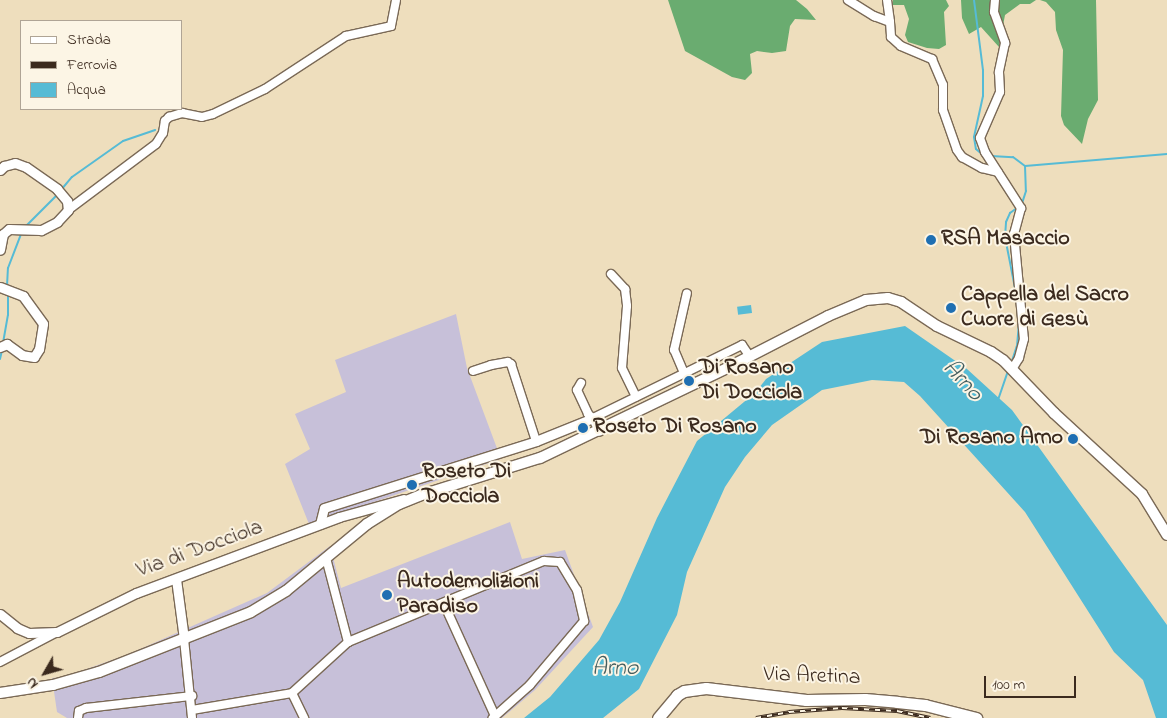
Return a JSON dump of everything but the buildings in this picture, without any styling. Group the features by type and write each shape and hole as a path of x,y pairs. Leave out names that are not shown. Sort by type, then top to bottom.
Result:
{"main road":[{"path":"0,693 53,685 99,672 251,612 286,591 367,524 421,495 540,458 599,431 852,305 866,300 888,298 901,302 945,331 991,352 1010,367 1054,413 1142,494 1167,534"},
{"name":"Via Aretina","path":"658,718 677,695 684,690 706,688 806,700 865,699 925,705 976,718"}],"street":[{"path":"0,250 3,234 9,229 41,230 57,222 68,210 156,144 163,134 165,121 169,118 182,113 202,117 213,114 265,88 346,36 391,26 396,0"},
{"path":"848,0 874,16 890,22"},
{"path":"887,0 891,37 901,46 932,59 943,85 943,110 957,150 962,157 988,171 998,172"},
{"path":"995,0 994,12 1005,43 999,72 1000,92 980,138 988,156 1020,205 1014,234 1024,339 1019,358 1010,367"},
{"path":"0,170 4,166 15,163 26,167 60,192 67,201 68,210"},
{"path":"611,274 625,289 627,306 622,368 636,397"},
{"path":"0,287 22,296 43,324 39,349 34,357 22,355 7,344 0,348"},
{"path":"684,373 674,350 687,293"},
{"path":"320,524 324,508 536,441 593,418 742,344 750,356"},
{"path":"473,371 491,365 508,362 511,364 536,441"},
{"path":"581,383 577,390 588,414 593,418 599,431"},
{"name":"Via di Docciola","path":"0,662 136,593 176,580 320,524 421,495"},
{"path":"326,558 348,642"},
{"path":"176,580 192,696 192,714 292,693 348,642 444,604 544,561 560,562 578,590 584,621 530,685 494,717 444,604"},
{"path":"0,614 17,628 29,633 57,632"},
{"path":"292,693 304,718"},
{"path":"78,718 79,711 86,708 192,696"}],"shaded area":[{"path":"456,314 467,368 501,459 309,524 285,464 310,449 295,414 346,392 335,360"},
{"path":"510,522 522,559 565,550 593,627 535,690 502,718 67,718 57,712 52,678 64,677 129,654 267,593 330,546 341,588"}],"green space":[{"path":"668,0 796,0 816,20 795,19 790,26 786,51 772,53 757,51 750,54 752,73 745,80 732,77 685,51"},
{"path":"893,0 946,0 949,6 944,12 946,45 939,49 927,48 908,42 905,35 909,19 904,5 893,5"},
{"path":"961,0 1036,0 1030,4 1020,4 1005,15 999,47 981,27 969,34 962,18"},
{"path":"1040,0 1096,0 1098,100 1088,119 1082,144 1064,125 1061,116 1063,50 1056,30 1055,12 1046,2"}],"water":[{"path":"751,305 752,313 738,315 737,307"},
{"name":"Arno","path":"905,326 967,369 1012,410 1167,625 1167,718 1156,718 1143,680 1114,652 1025,512 920,396 904,382 872,380 822,390 772,425 745,457 725,487 687,572 677,615 639,689 603,718 524,718 550,697 599,640 620,602 657,518 697,441 756,392 766,379 822,342"}],"waterway":[{"path":"974,0 983,70 983,96 974,137 976,149 984,156"},
{"path":"61,190 72,177 123,141 155,130"},
{"path":"1025,166 1167,154"},
{"path":"991,156 1013,157 1025,166 1026,191 1022,203"},
{"path":"25,227 58,194"},
{"path":"1015,288 1005,237 1006,222 1010,213 1017,208"},
{"path":"7,286 8,268 21,234"},
{"path":"3,343 8,315 8,293"},
{"path":"1011,364 1017,346 1019,323"},
{"path":"0,359 2,350"},
{"path":"998,400 1008,371"}],"railway":[{"path":"756,718 789,712 842,708 897,711 930,718"}],"place":[{"name":"RSA Masaccio","path":"931,240"},
{"name":"Cappella del Sacro Cuore di Gesù","path":"951,308"},
{"name":"Di Rosano Di Docciola","path":"689,381"},
{"name":"Roseto Di Rosano","path":"583,428"},
{"name":"Di Rosano Arno","path":"1073,439"},
{"name":"Roseto Di Docciola","path":"412,485"},
{"name":"Autodemolizioni Paradiso","path":"387,595"}]}
